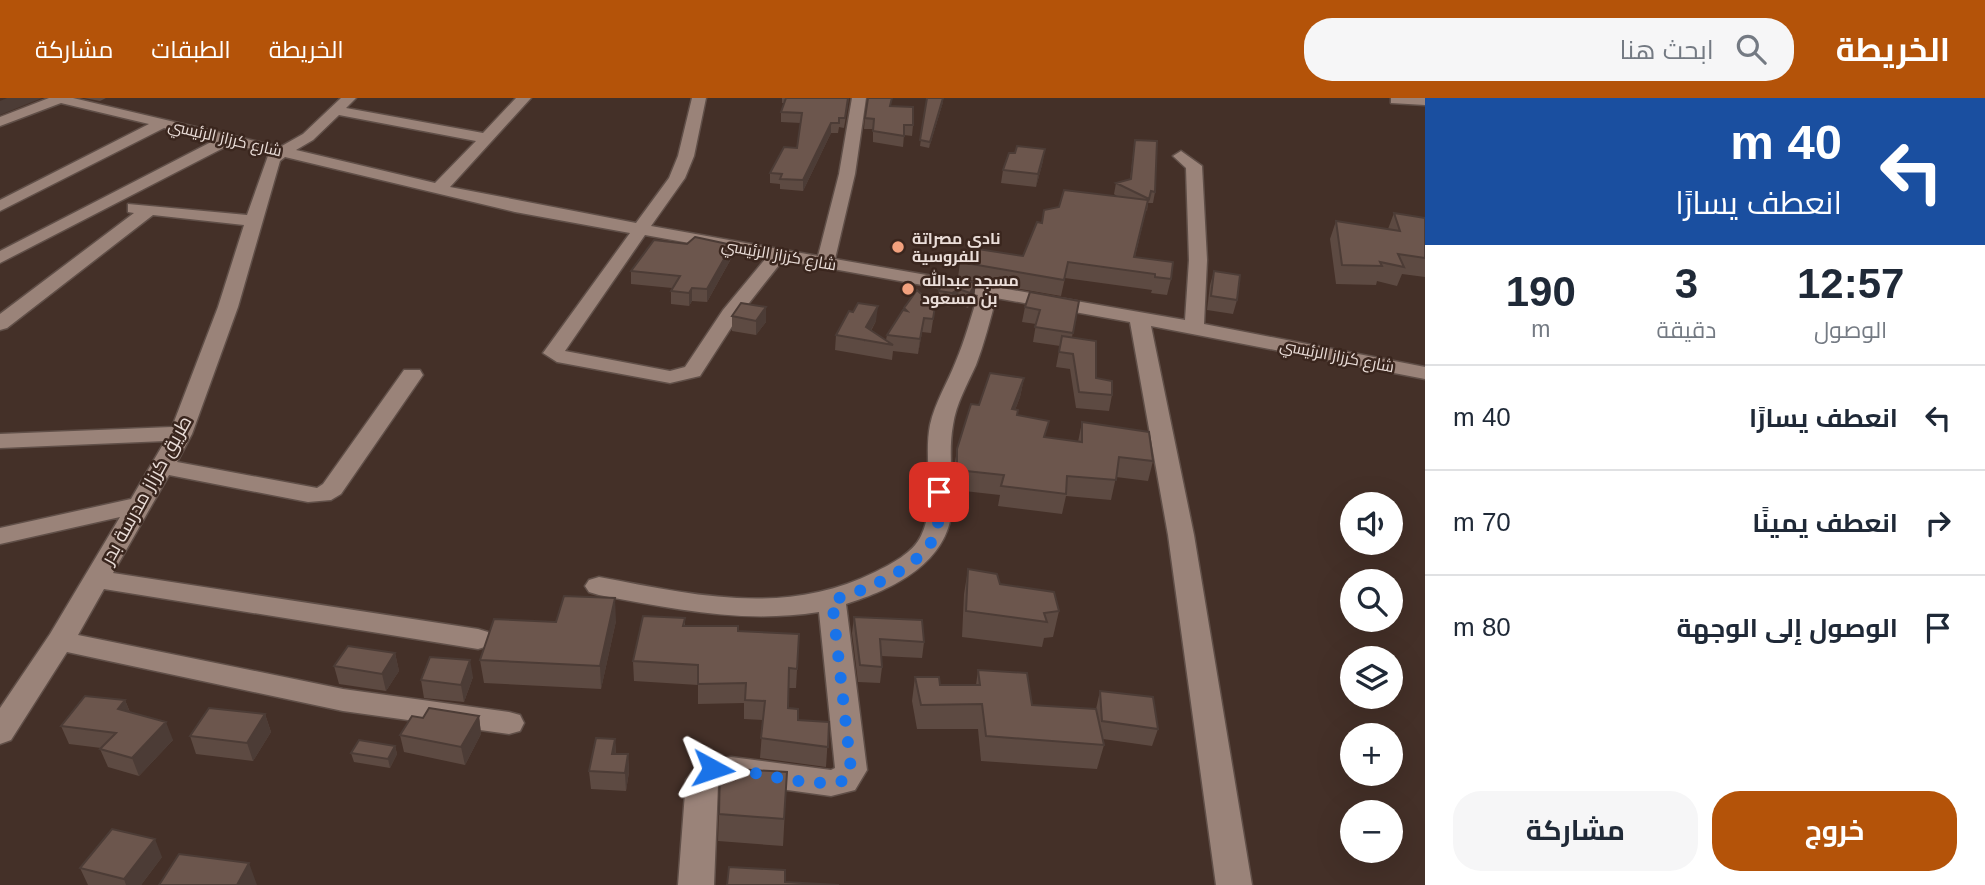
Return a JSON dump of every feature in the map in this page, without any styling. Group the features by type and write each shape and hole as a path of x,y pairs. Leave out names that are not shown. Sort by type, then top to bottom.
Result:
{"street":[{"path":"0,122 57,98"},
{"name":"شارع كرزاز الرئيسي","path":"57,98 439,189 643,231 1139,318 1425,373"},
{"path":"282,152 308,137 349,98"},
{"path":"439,189 524,98"},
{"path":"699,98 686,156 677,178 643,231 554,353 557,356 670,377 693,372 730,314 778,255"},
{"path":"824,263 847,174 859,98"},
{"path":"1396,100 1425,100"},
{"path":"337,111 486,138"},
{"path":"0,206 162,123"},
{"path":"0,258 229,139"},
{"name":"طريق كرزاز مدرسة بدر","path":"0,732 60,641 181,434 228,307 272,161 282,152"},
{"path":"1181,156 1194,166 1198,211 1194,328"},
{"path":"106,205 254,221"},
{"path":"0,324 149,210"},
{"path":"599,586 733,610 791,608 832,600 874,585 913,561 935,536 939,513 941,428 951,393 978,329 988,292"},
{"path":"1139,318 1181,535 1234,885"},
{"path":"161,466 308,495 322,495 332,489 412,375"},
{"path":"0,441 181,434"},
{"path":"0,536 84,519 140,504"},
{"path":"96,579 478,639"},
{"path":"696,885 702,780 713,769 732,769 831,783 843,781 851,770 832,600"},
{"path":"60,641 343,700 509,723"}],"building":[{"path":"786,98 848,98 845,118 839,118 839,123 831,123 803,180 780,179 782,174 770,173 784,147 797,148 802,113 781,112"},
{"path":"868,98 892,98 890,106 913,107 913,125 904,125 904,136 873,131 874,119 865,118"},
{"path":"927,98 943,98 930,142 920,140"},
{"path":"1135,140 1157,141 1155,192 1151,191 1149,199 1116,183 1131,179"},
{"path":"1017,146 1045,149 1038,174 1003,170 1009,153 1015,153"},
{"path":"1064,190 1148,200 1134,257 1173,262 1171,279 1155,277 1155,274 1068,262 1064,280 960,262 970,260 978,249 1023,256 1037,222 1042,223 1044,210 1059,207"},
{"path":"1394,213 1425,218 1425,258 1398,254 1404,267 1380,262 1382,266 1342,265 1336,221 1400,231"},
{"path":"695,237 732,245 707,289 692,288 689,293 671,291 680,276 631,271 654,240 687,244"},
{"path":"1214,271 1240,275 1237,300 1211,296"},
{"path":"942,277 976,283 970,293 959,289 952,293 939,291"},
{"path":"917,290 935,307 933,319 924,318 920,339 887,335 903,310 907,311 904,308"},
{"path":"1030,292 1079,301 1073,333 1035,327 1040,310 1025,307"},
{"path":"741,303 766,307 756,321 732,316"},
{"path":"858,303 878,306 866,327 893,345 836,335 849,311 853,312"},
{"path":"1062,336 1096,341 1096,378 1112,381 1112,395 1079,392 1073,354 1059,352"},
{"path":"990,373 1024,378 1012,409 1018,410 1017,415 1049,421 1044,437 1082,442 1082,422 1149,432 1153,461 1119,457 1116,480 1067,476 1066,494 1001,486 1004,475 957,470 957,449 971,404 979,405"},
{"path":"968,569 997,574 1000,584 1054,592 1059,611 1044,613 1047,622 966,611"},
{"path":"564,596 615,598 600,666 480,660 494,619 556,622"},
{"path":"643,616 685,618 683,626 738,626 738,631 799,634 797,669 789,668 788,708 798,709 798,720 829,722 828,747 761,738 765,701 745,700 746,683 698,684 698,665 633,661"},
{"path":"854,617 922,620 924,642 880,639 882,667 860,665"},
{"path":"348,646 395,653 382,674 334,666"},
{"path":"430,657 470,660 461,685 421,680"},
{"path":"978,670 1027,673 1032,705 1096,709 1104,745 986,736 982,704 921,705 915,677 939,677 940,685 980,685"},
{"path":"1100,691 1153,697 1158,729 1102,721"},
{"path":"85,696 125,700 118,709 166,722 132,758 100,749 116,733 61,726"},
{"path":"209,708 265,714 247,743 190,736"},
{"path":"429,708 479,716 461,747 400,735 412,716 423,718"},
{"path":"596,738 615,739 612,754 628,754 625,773 589,771"},
{"path":"359,740 395,746 388,759 351,753"},
{"path":"720,768 787,772 784,819 719,814"},
{"path":"112,829 155,839 124,879 80,868"},
{"path":"179,854 249,863 237,885 159,885"},
{"path":"729,867 785,870 785,882 839,885 727,885"}],"place":[{"name":"نادي مصراتة للفروسية","path":"898,247"},
{"name":"مسجد عبدالله بن مسعود","path":"908,289"}],"route":[{"path":"713,769 732,769 816,783 843,781 851,770 832,600 874,585 913,561 935,536 939,492"}]}
